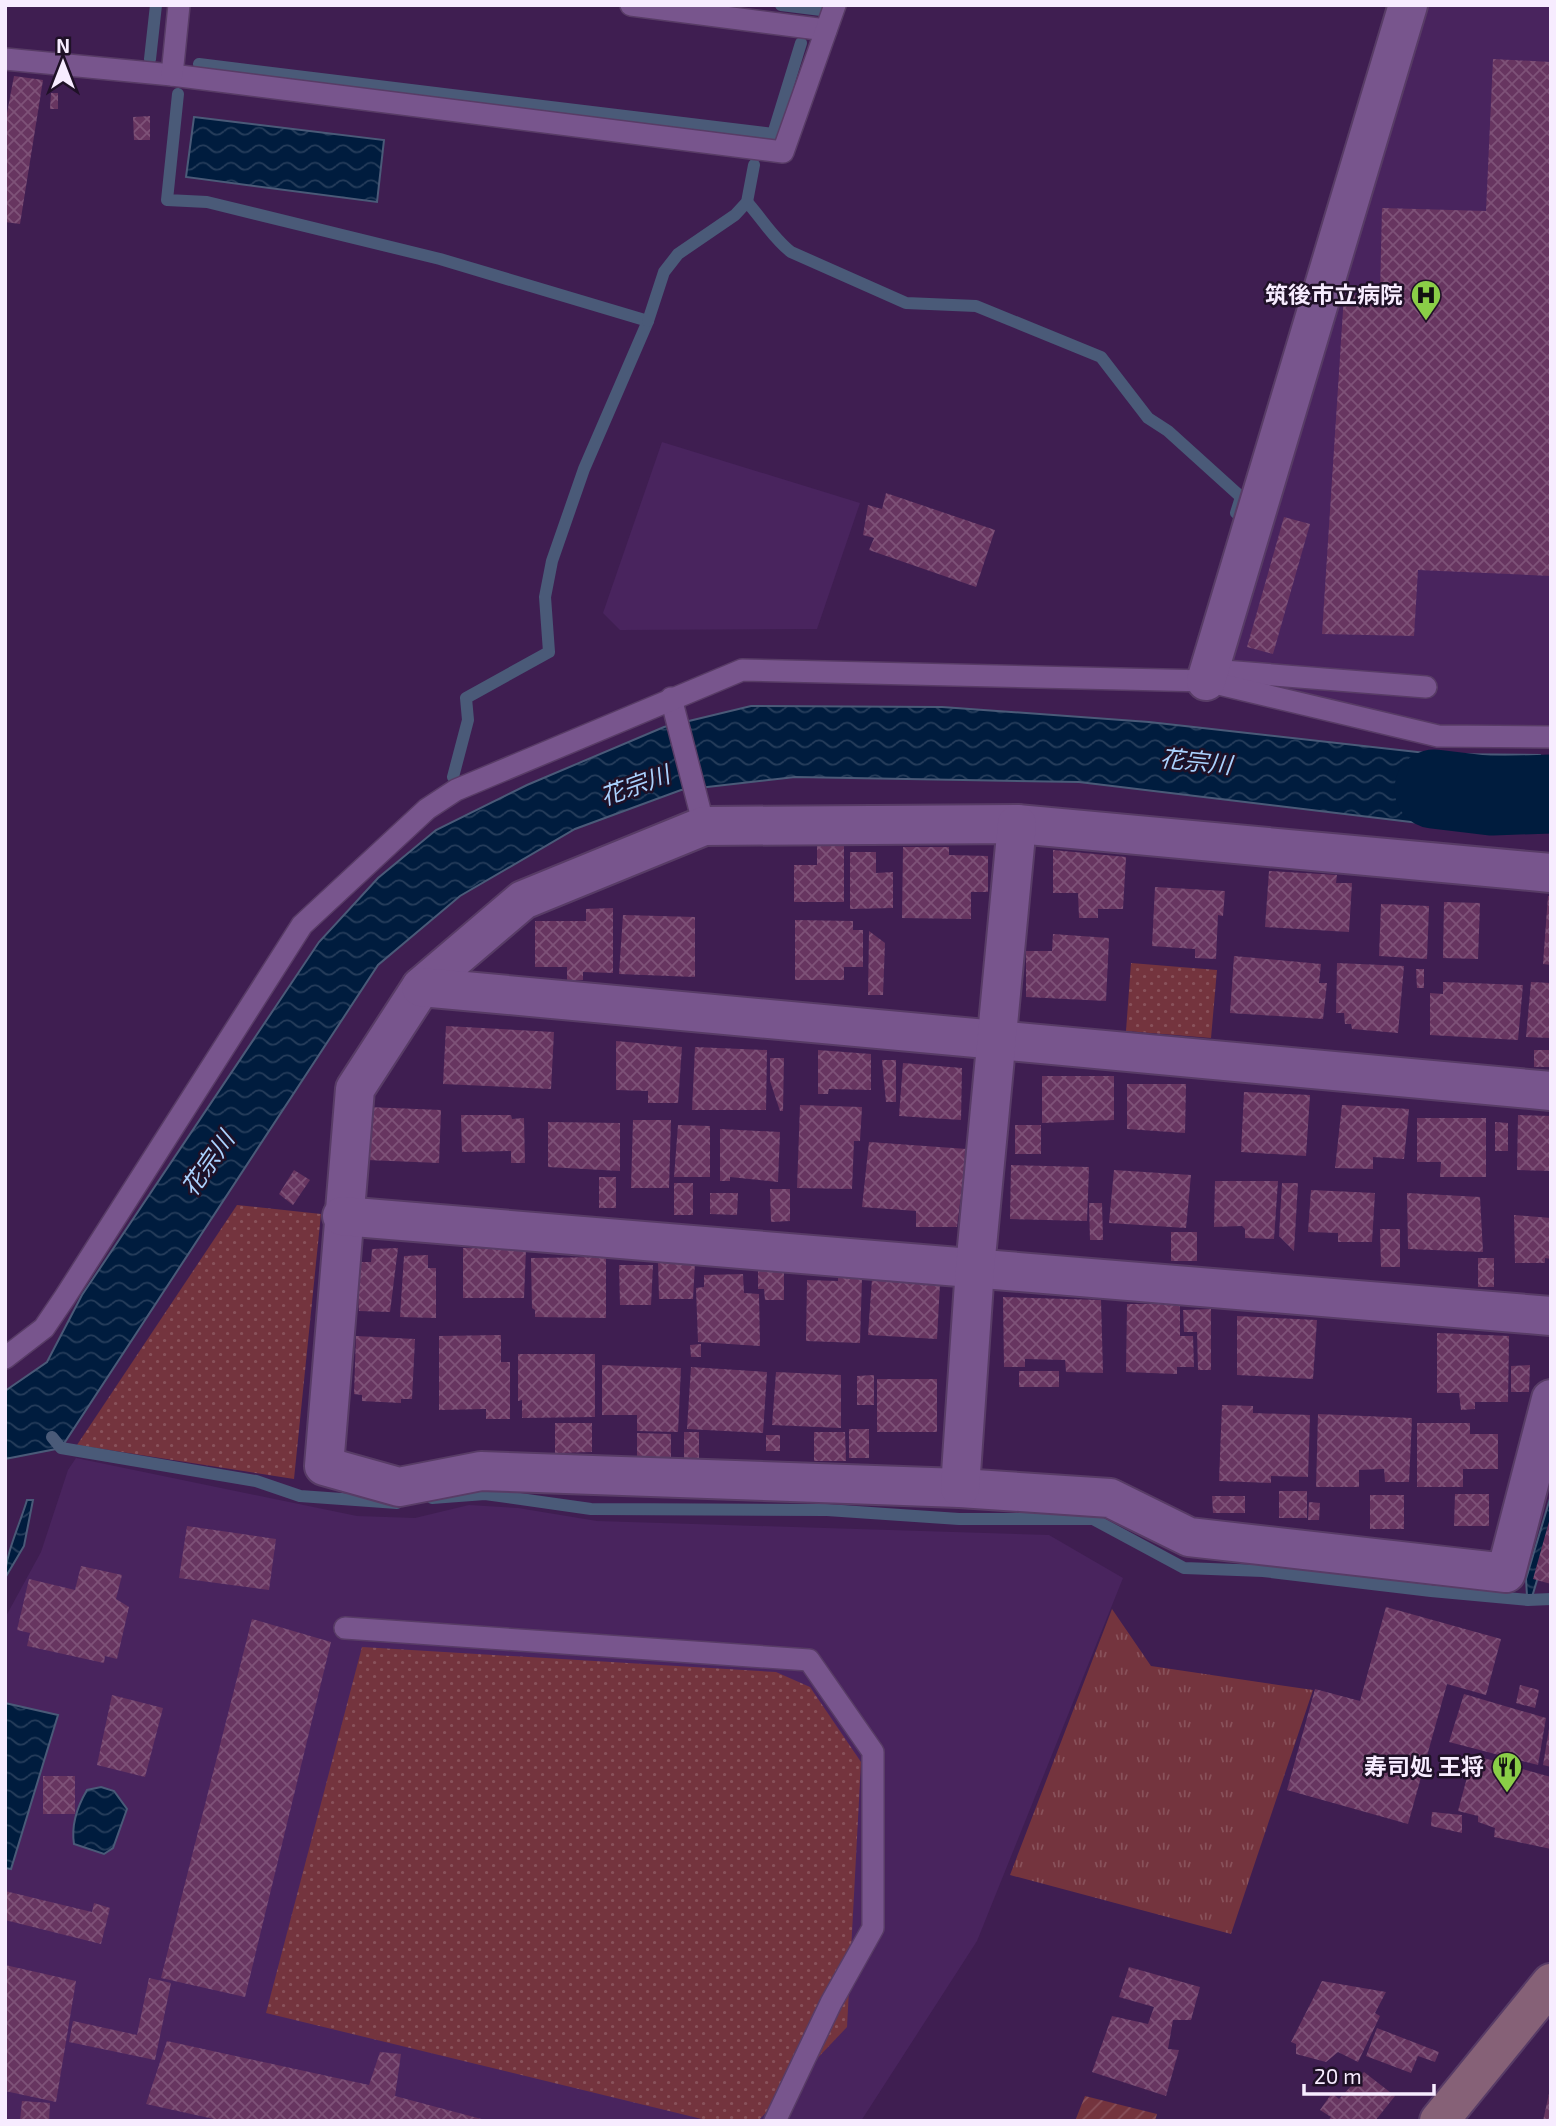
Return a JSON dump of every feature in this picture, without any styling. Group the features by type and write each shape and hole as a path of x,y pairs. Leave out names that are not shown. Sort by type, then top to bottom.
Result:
{"main road":[{"path":"1439,2121 1551,1983"}],"street":[{"path":"1209,676 1408,5"},
{"path":"1551,873 1017,824 701,811 523,900 421,988 355,1089 342,1216 324,1466 399,1487 481,1471 960,1488 1110,1498 1189,1537 1506,1573 1551,1399"},
{"path":"960,1488 975,1268 1017,824"},
{"path":"421,988 1551,1091"},
{"path":"342,1216 1551,1316"}],"lane":[{"path":"172,75 179,5"},
{"path":"631,5 826,30"},
{"path":"5,60 172,75 783,152 835,5"},
{"path":"5,1358 44,1328 302,925 427,809 456,790 674,706 742,670 1209,676 1426,687"},
{"path":"1209,676 1438,736 1551,737"},
{"path":"674,706 701,811"},
{"path":"345,1628 809,1660 873,1752 873,1928 831,2003 775,2121"}],"shaded area":[{"name":"筑後市立病院","path":"1392,5 1551,5 1551,730 1440,727 1223,694"},
{"path":"662,442 860,503 817,629 620,630 603,613"},
{"path":"76,1458 357,1516 415,1518 469,1505 518,1508 597,1521 1049,1535 1123,1578 977,1941 861,2121 5,2121 5,1618 41,1552 68,1470"}],"green space":[{"path":"1131,963 1217,970 1211,1038 1126,1031"},
{"path":"237,1205 321,1214 294,1479 77,1445"},
{"path":"1112,1609 1151,1666 1313,1690 1231,1934 1010,1875"},
{"path":"362,1647 776,1672 810,1687 861,1762 847,2027 758,2121 710,2121 266,2013"},
{"path":"1085,2096 1157,2114 1155,2121 1075,2121"}],"water":[{"path":"194,117 384,140 377,202 186,177"},
{"path":"751,706 942,707 1149,722 1435,754 1540,755 1540,830 1469,829 1079,782 795,777 681,790 575,829 460,896 378,965 61,1448 5,1459 5,1391 47,1362 82,1295 319,942 378,878 436,830 527,785 664,727"},
{"path":"1551,1495 1551,1533 1532,1597 1527,1596 1526,1579"},
{"path":"27,1500 33,1500 24,1546 5,1578 10,1550"},
{"path":"5,1703 58,1715 11,1869 5,1868"},
{"path":"101,1787 114,1791 127,1809 113,1848 104,1854 74,1844 73,1837 76,1816 87,1790"}],"building":[{"path":"1493,59 1551,62 1551,576 1418,570 1414,636 1322,634 1344,295 1380,295 1382,208 1486,211"},
{"path":"14,76 43,80 20,224 5,222 5,124"},
{"path":"51,93 58,93 58,109 50,109"},
{"path":"150,116 150,140 134,140 133,117"},
{"path":"886,493 995,530 976,587 869,550 874,538 863,535 868,505 882,509"},
{"path":"1284,517 1310,524 1273,654 1247,647"},
{"path":"817,846 844,846 844,902 794,902 794,865 817,865"},
{"path":"903,847 949,847 949,855 988,856 988,892 971,892 971,919 902,918"},
{"path":"1053,850 1126,857 1123,909 1098,909 1098,918 1079,918 1078,893 1053,893"},
{"path":"850,852 876,852 876,873 893,872 893,908 850,909"},
{"path":"1269,871 1337,875 1336,883 1352,883 1349,932 1265,927"},
{"path":"1155,887 1225,891 1223,916 1218,915 1216,959 1195,958 1195,949 1152,946"},
{"path":"1548,896 1551,896 1551,965 1543,964"},
{"path":"1444,902 1480,903 1478,959 1443,958"},
{"path":"1381,904 1429,906 1427,959 1379,956"},
{"path":"613,908 613,973 583,972 583,980 567,981 567,967 535,967 535,921 586,921 586,909"},
{"path":"623,915 695,917 695,977 619,974"},
{"path":"795,920 853,921 853,930 863,930 863,967 844,967 844,980 795,980"},
{"path":"869,931 885,943 883,995 868,995"},
{"path":"1053,934 1109,938 1106,1001 1026,997 1026,951 1052,951"},
{"path":"1234,956 1321,964 1319,983 1327,983 1323,1019 1230,1013"},
{"path":"1337,963 1404,966 1398,1033 1352,1029 1351,1024 1345,1024 1344,1013 1336,1013"},
{"path":"1416,969 1424,969 1424,988 1417,988"},
{"path":"1443,982 1523,985 1518,1040 1430,1035 1430,993 1443,994"},
{"path":"1531,982 1551,983 1551,1038 1526,1037"},
{"path":"446,1026 554,1032 551,1089 443,1084"},
{"path":"616,1041 682,1047 678,1103 648,1103 648,1091 616,1090"},
{"path":"695,1047 767,1050 766,1110 692,1110"},
{"path":"818,1050 871,1054 871,1090 829,1089 828,1094 818,1094"},
{"path":"1534,1050 1551,1050 1551,1067 1534,1067"},
{"path":"770,1058 784,1058 783,1111 780,1111 770,1081"},
{"path":"882,1060 896,1060 896,1102 886,1102"},
{"path":"903,1063 962,1068 961,1120 899,1116"},
{"path":"1042,1076 1114,1076 1114,1120 1042,1123"},
{"path":"1127,1084 1186,1084 1185,1133 1127,1129"},
{"path":"1244,1092 1310,1095 1306,1156 1241,1152"},
{"path":"800,1105 862,1107 860,1141 854,1141 852,1189 797,1188"},
{"path":"1342,1105 1409,1109 1404,1159 1373,1157 1373,1169 1335,1168"},
{"path":"368,1107 441,1110 439,1163 367,1160"},
{"path":"461,1115 511,1115 512,1119 524,1118 525,1163 511,1163 511,1151 462,1152"},
{"path":"1518,1115 1551,1116 1551,1171 1517,1170"},
{"path":"1417,1118 1486,1118 1486,1177 1440,1177 1441,1162 1417,1162"},
{"path":"633,1120 671,1120 669,1188 631,1188"},
{"path":"548,1122 620,1123 620,1171 548,1167"},
{"path":"1495,1122 1508,1123 1508,1151 1495,1151"},
{"path":"678,1125 710,1126 710,1177 674,1177"},
{"path":"1015,1125 1041,1125 1041,1154 1015,1154"},
{"path":"720,1129 780,1132 778,1182 730,1177 730,1181 720,1181"},
{"path":"869,1142 967,1149 957,1227 916,1227 916,1211 862,1207"},
{"path":"1011,1165 1089,1167 1087,1221 1010,1219"},
{"path":"294,1170 310,1180 293,1205 279,1194"},
{"path":"1114,1170 1191,1175 1186,1228 1109,1223"},
{"path":"599,1177 616,1177 616,1208 599,1208"},
{"path":"1215,1181 1278,1181 1274,1239 1245,1238 1245,1229 1242,1226 1214,1227"},
{"path":"674,1183 693,1183 693,1215 674,1215"},
{"path":"1282,1183 1298,1183 1294,1251 1279,1236"},
{"path":"770,1189 790,1189 790,1221 771,1222"},
{"path":"1311,1190 1375,1193 1372,1242 1338,1242 1338,1233 1308,1232"},
{"path":"710,1193 738,1193 737,1215 710,1214"},
{"path":"1407,1193 1480,1197 1483,1252 1408,1249"},
{"path":"1089,1203 1102,1203 1103,1240 1090,1240"},
{"path":"1514,1215 1551,1218 1551,1259 1545,1258 1545,1263 1515,1263"},
{"path":"1380,1229 1400,1229 1400,1267 1381,1267"},
{"path":"1171,1232 1197,1232 1197,1261 1171,1261"},
{"path":"398,1248 390,1312 359,1311 358,1300 355,1299 359,1262 371,1262 372,1249"},
{"path":"463,1248 526,1249 524,1298 463,1298"},
{"path":"428,1255 428,1268 436,1268 436,1318 400,1317 404,1256"},
{"path":"606,1257 606,1318 535,1317 535,1310 532,1308 531,1258"},
{"path":"1478,1258 1494,1258 1494,1287 1478,1287"},
{"path":"658,1261 695,1262 693,1299 659,1299"},
{"path":"619,1265 653,1265 651,1305 620,1305"},
{"path":"758,1269 784,1270 784,1300 765,1300 764,1289 758,1289"},
{"path":"743,1274 744,1293 759,1294 760,1346 698,1342 696,1288 704,1287 704,1275"},
{"path":"838,1276 862,1277 860,1343 806,1341 807,1280 838,1281"},
{"path":"872,1279 940,1283 937,1339 868,1335"},
{"path":"1003,1297 1101,1300 1103,1373 1066,1372 1065,1360 1025,1359 1025,1367 1004,1367"},
{"path":"1127,1304 1180,1304 1180,1336 1193,1336 1194,1367 1177,1367 1177,1374 1126,1372"},
{"path":"1211,1309 1211,1370 1198,1370 1197,1332 1184,1332 1183,1310"},
{"path":"1237,1316 1317,1320 1313,1379 1237,1375"},
{"path":"1437,1333 1509,1336 1508,1402 1475,1402 1475,1409 1461,1410 1459,1393 1437,1393"},
{"path":"501,1335 501,1362 510,1362 510,1419 486,1419 486,1409 439,1410 439,1336"},
{"path":"356,1336 415,1339 412,1399 401,1399 401,1403 362,1401 362,1395 354,1394"},
{"path":"701,1344 701,1357 691,1357 690,1345"},
{"path":"518,1354 595,1354 595,1417 522,1418 522,1400 518,1401"},
{"path":"602,1365 681,1368 678,1432 637,1431 637,1415 602,1415"},
{"path":"1530,1365 1529,1392 1511,1392 1511,1366"},
{"path":"691,1367 767,1372 763,1433 687,1429"},
{"path":"1019,1371 1059,1371 1059,1387 1019,1387"},
{"path":"776,1372 841,1375 841,1428 772,1425"},
{"path":"874,1375 874,1405 857,1405 857,1376"},
{"path":"877,1379 937,1379 937,1432 877,1432"},
{"path":"1222,1405 1253,1406 1253,1413 1310,1415 1308,1477 1271,1476 1271,1483 1219,1481"},
{"path":"1318,1414 1412,1418 1409,1482 1385,1482 1384,1469 1359,1470 1359,1487 1316,1487"},
{"path":"555,1423 592,1423 592,1452 555,1453"},
{"path":"1417,1423 1470,1423 1470,1434 1498,1434 1498,1469 1463,1469 1463,1487 1417,1487"},
{"path":"849,1429 869,1429 869,1458 849,1458"},
{"path":"684,1432 699,1432 699,1458 684,1458"},
{"path":"814,1432 845,1432 846,1461 814,1461"},
{"path":"637,1433 671,1434 671,1458 637,1457"},
{"path":"766,1435 780,1435 780,1451 766,1451"},
{"path":"1279,1491 1307,1491 1307,1518 1279,1518"},
{"path":"1455,1494 1489,1494 1489,1526 1454,1526"},
{"path":"1370,1495 1404,1495 1404,1529 1370,1529"},
{"path":"1212,1496 1245,1496 1245,1513 1213,1513"},
{"path":"1309,1502 1320,1503 1319,1520 1308,1520"},
{"path":"1551,1518 1551,1584 1533,1579"},
{"path":"187,1526 276,1539 269,1590 179,1578"},
{"path":"81,1566 122,1575 116,1599 129,1607 117,1659 105,1656 104,1663 27,1646 30,1633 17,1630 29,1579 75,1590"},
{"path":"1386,1607 1501,1639 1486,1695 1447,1684 1408,1824 1287,1790 1315,1689 1360,1701"},
{"path":"252,1619 331,1642 245,1997 161,1978"},
{"path":"1520,1685 1539,1690 1535,1708 1516,1703"},
{"path":"1464,1694 1546,1718 1538,1765 1449,1742"},
{"path":"112,1695 163,1708 145,1777 97,1765"},
{"path":"1551,1729 1551,1767 1543,1765"},
{"name":"寿司処 王将","path":"1473,1755 1551,1777 1551,1849 1494,1837 1495,1828 1478,1822 1478,1816 1458,1811"},
{"path":"43,1776 75,1776 75,1814 43,1814"},
{"path":"1432,1812 1462,1815 1462,1833 1431,1826"},
{"path":"5,1891 92,1912 94,1903 110,1908 101,1944 5,1920"},
{"path":"5,1965 76,1981 56,2102 5,2091"},
{"path":"1129,1967 1200,1987 1191,2020 1173,2020 1168,2049 1179,2050 1166,2096 1092,2072 1112,2016 1148,2024 1154,2007 1119,1997"},
{"path":"149,1978 171,1983 155,2060 69,2042 73,2021 137,2035"},
{"path":"1322,1981 1386,1992 1375,2013 1380,2016 1358,2062 1338,2052 1326,2062 1296,2054 1296,2044 1291,2042"},
{"path":"1377,2028 1439,2052 1435,2062 1418,2056 1411,2073 1366,2056"},
{"path":"167,2041 369,2085 380,2052 401,2054 395,2096 489,2121 223,2121 146,2104"},
{"path":"1364,2072 1395,2096 1375,2121 1328,2121 1331,2117 1320,2110 1332,2093 1339,2099"},
{"path":"1550,2089 1551,2121 1543,2121"},
{"path":"22,2101 50,2103 49,2121 20,2121"}],"waterway":[{"path":"150,59 156,5"},
{"path":"781,5 821,10 823,5"},
{"path":"199,64 773,134 801,43"},
{"path":"178,94 167,200 207,202 440,259 648,321 584,469 552,561 545,597 549,652 466,698 468,720 453,777"},
{"path":"648,321 664,272 678,254 735,215 747,202 754,165"},
{"path":"747,202 791,252 906,303 976,306 1101,357 1148,418 1168,431 1241,497 1236,513"},
{"name":"花宗川","path":"1434,789 1492,796 1551,794"},
{"path":"52,1437 61,1448 256,1481 300,1496 397,1503"},
{"path":"432,1498 485,1494 591,1509 827,1510 959,1519 1093,1519 1184,1568 1263,1571 1431,1591 1528,1600 1551,1599"}],"place":[{"name":"筑後市立病院","path":"1426,322"},
{"name":"寿司処 王将","path":"1507,1794"}]}
